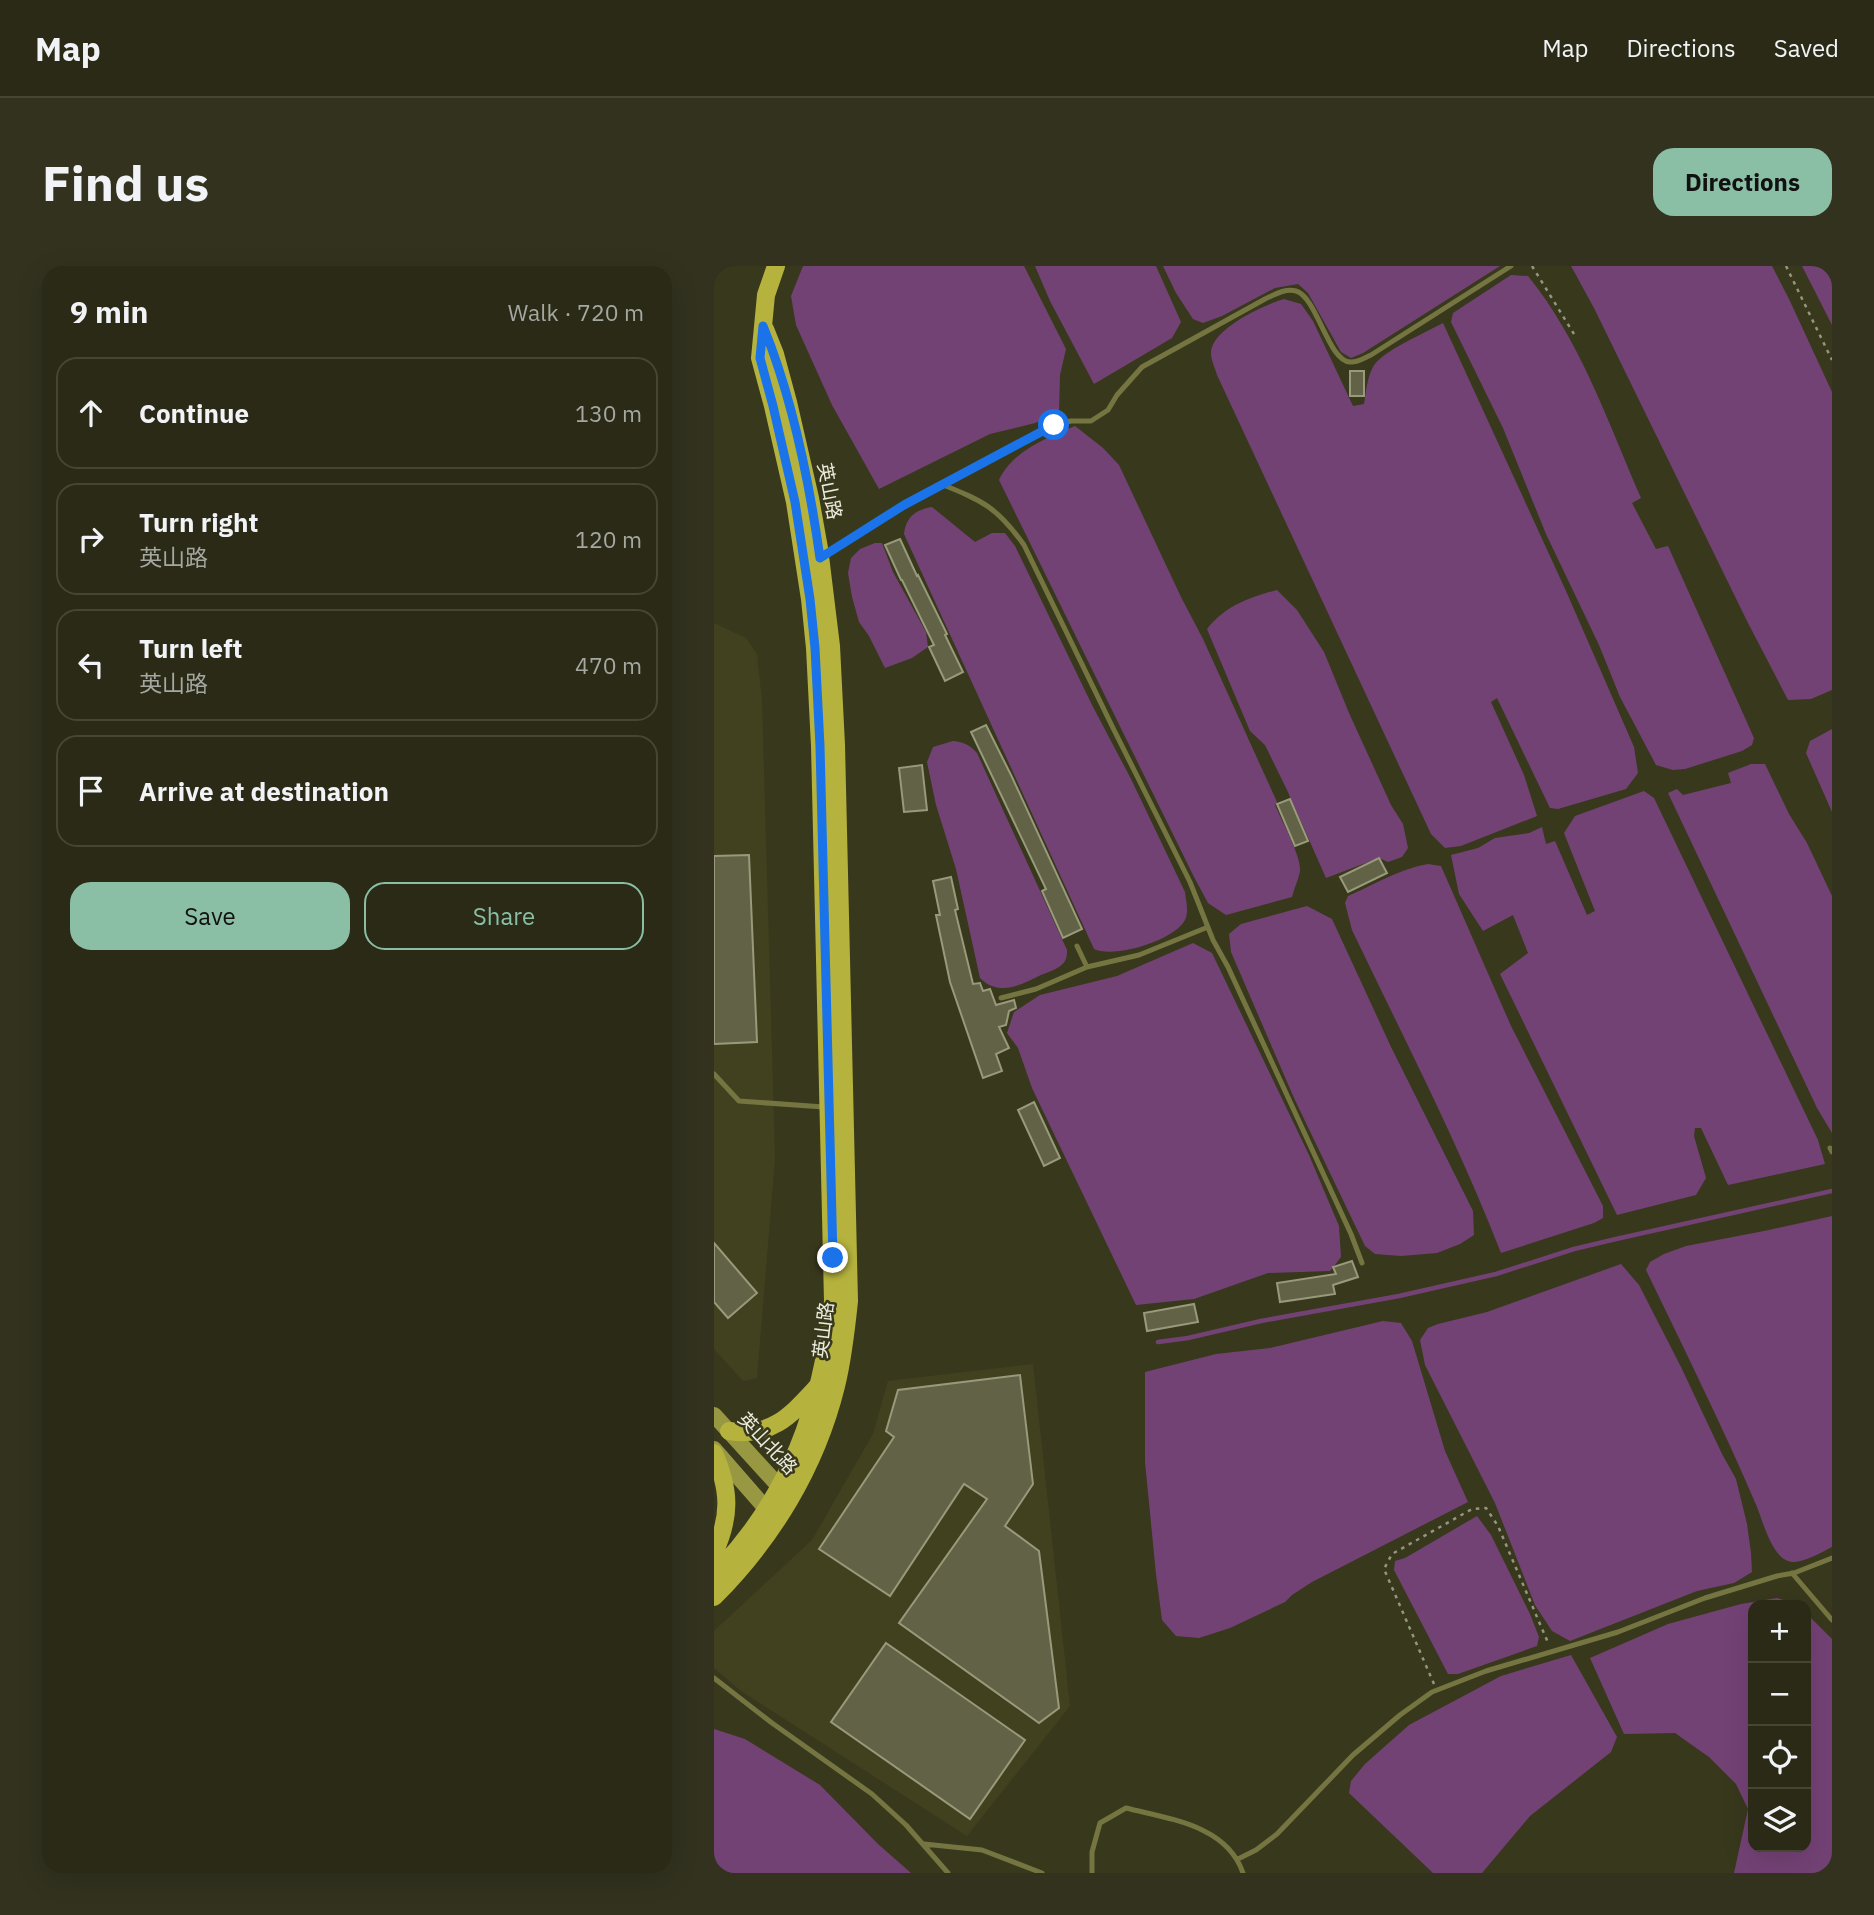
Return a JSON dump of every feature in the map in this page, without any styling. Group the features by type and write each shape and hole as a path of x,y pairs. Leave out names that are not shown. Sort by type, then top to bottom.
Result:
{"main road":[{"name":"英山路","path":"776,266 766,295 760,358 795,502 815,648 820,733 833,1301 821,1383 793,1460 785,1493"},
{"name":"英山路","path":"714,1597 736,1576 785,1493 807,1468 824,1428 833,1397 845,1345 849,1301 834,696 830,634 820,558 800,450 775,354 763,326"},
{"path":"729,1432 754,1432 779,1424 821,1383"},
{"name":"英山北路","path":"714,1415 785,1493"},
{"path":"714,1451 771,1515"},
{"path":"714,1451 726,1486 727,1506 724,1525 714,1553"},
{"name":"英山路","path":"714,1575 746,1537 771,1515"}],"lane":[{"path":"820,558 904,505 1054,425 1071,421 1091,421 1108,410 1117,395 1142,367 1283,291 1295,291 1305,297 1341,358 1349,362 1360,361 1511,266"},
{"path":"941,485 990,506 1009,523 1024,545 1185,871 1362,1263"},
{"path":"1001,998 1036,989 1087,967 1139,955 1208,927"},
{"path":"1077,946 1087,967"},
{"path":"714,1074 739,1101 829,1107"},
{"path":"1238,1859 1278,1834 1353,1755 1417,1702 1437,1690 1486,1671 1618,1632 1705,1598 1792,1573 1832,1558"},
{"path":"1792,1573 1832,1620"},
{"path":"714,1678 872,1794 906,1825 948,1873"},
{"path":"1092,1873 1092,1852 1100,1823 1126,1808 1197,1826 1223,1844 1238,1859 1242,1873"},
{"path":"924,1844 982,1850 1042,1873"}],"path":[{"path":"1532,266 1574,334"},
{"path":"1786,266 1832,360"},
{"path":"1437,1690 1384,1569 1392,1554 1472,1509 1486,1507 1498,1526 1552,1651"}],"shaded area":[{"path":"803,266 1024,266 1066,349 1060,375 1059,413 1035,423 990,434 879,489 832,405 796,325 791,296"},
{"path":"1035,266 1156,266 1181,322 1172,338 1094,384 1050,301"},
{"path":"1163,266 1500,266 1351,358 1341,352 1308,293 1298,284 1275,288 1203,323 1193,319"},
{"path":"1571,266 1772,266 1832,392 1832,690 1811,699 1788,700"},
{"path":"1802,266 1832,266 1832,325"},
{"path":"1511,275 1528,276 1563,327 1592,382 1641,498 1632,503 1656,549 1668,546 1754,738 1752,745 1742,751 1685,769 1673,770 1656,765 1620,697 1599,645 1546,534 1503,428 1451,322 1453,313"},
{"path":"1284,299 1301,304 1313,321 1353,406 1364,404 1369,376 1377,361 1443,323 1634,747 1638,773 1626,789 1558,809 1550,808 1497,698 1491,702 1524,775 1537,816 1461,846 1445,848 1431,834 1212,361 1213,344 1229,327 1252,312"},
{"path":"1075,426 1103,448 1119,465 1203,639 1277,802 1275,805 1297,856 1300,872 1292,897 1226,915 1208,903 999,480 1021,453"},
{"path":"932,507 975,542 992,533 1005,533 1015,546 1185,892 1185,920 1157,941 1115,952 1094,949 904,534 912,515"},
{"path":"882,543 893,572 926,632 928,647 912,658 885,668 859,622 848,573 851,558 860,549"},
{"path":"1277,590 1297,610 1324,652 1391,805 1403,824 1408,848 1402,857 1388,862 1379,858 1326,878 1265,745 1250,731 1207,629 1222,614 1239,604"},
{"path":"714,623 746,638 757,654 762,701 775,1158 757,1378 743,1381 714,1349"},
{"path":"1832,729 1832,812 1806,753 1810,741"},
{"path":"953,741 966,744 977,753 1067,950 1066,960 1058,968 1010,987 995,987 980,978 956,869 936,805 927,762 933,747"},
{"path":"1751,764 1765,764 1832,896 1832,1133 1817,1108 1668,793 1677,789 1683,795 1731,783 1728,773"},
{"path":"1644,791 1654,798 1818,1140 1825,1164 1728,1185 1701,1128 1695,1128 1694,1136 1706,1178 1696,1195 1617,1215 1500,974 1528,953 1513,915 1483,931 1459,894 1451,855 1478,848 1495,838 1529,833 1542,827 1546,844 1555,841 1587,915 1595,911 1564,833 1575,816"},
{"path":"1428,864 1441,866 1511,1026 1603,1206 1603,1218 1594,1223 1501,1253 1448,1130 1352,930 1345,903 1348,896 1407,869"},
{"path":"1307,906 1332,919 1392,1049 1473,1211 1474,1235 1460,1244 1437,1253 1401,1256 1375,1254 1365,1246 1294,1098 1231,952 1229,934 1241,924"},
{"path":"1193,943 1212,953 1309,1155 1339,1226 1341,1257 1330,1271 1268,1273 1194,1299 1136,1305 1032,1088 1018,1048 1007,1033 1014,1012 1040,995 1117,976"},
{"path":"1832,1216 1832,1547 1810,1558 1792,1562 1777,1553 1769,1538 1731,1447 1646,1270 1650,1262 1686,1246"},
{"path":"1621,1264 1639,1285 1736,1479 1747,1524 1752,1572 1734,1583 1697,1591 1570,1641 1552,1631 1535,1605 1495,1503 1425,1365 1420,1340 1428,1328 1438,1324 1487,1312"},
{"path":"1383,1321 1401,1323 1412,1341 1445,1451 1468,1502 1312,1582 1285,1602 1230,1628 1199,1638 1176,1636 1162,1620 1156,1574 1145,1462 1145,1372 1216,1354 1270,1348"},
{"path":"1033,1364 1070,1706 967,1836 741,1691 714,1668 714,1631 812,1540 873,1434 888,1381"},
{"path":"1477,1516 1491,1535 1539,1637 1537,1646 1458,1674 1448,1674 1394,1570 1395,1561 1405,1558"},
{"path":"1748,1603 1748,1809 1736,1784 1709,1757 1675,1733 1624,1734 1590,1658 1668,1624"},
{"path":"1811,1618 1832,1639 1832,1873 1734,1873 1748,1809 1748,1852 1811,1852"},
{"path":"1571,1655 1617,1737 1611,1752 1530,1816 1482,1873 1433,1873 1349,1793 1351,1781 1365,1764 1409,1725 1501,1676"},
{"path":"714,1729 745,1739 820,1785 911,1873 714,1873"}],"building":[{"path":"1350,371 1364,371 1364,396 1350,396"},
{"path":"900,539 963,672 945,681 929,647 934,645 885,545"},
{"path":"986,725 1082,929 1063,938 1042,891 1046,889 971,732"},
{"path":"922,765 927,810 904,812 899,768"},
{"path":"1290,799 1308,841 1295,846 1277,804"},
{"path":"749,855 757,1042 714,1044 714,856"},
{"path":"1379,858 1387,873 1348,892 1340,877"},
{"path":"951,877 958,909 955,910 973,984 980,983 983,991 990,989 996,1005 1014,1000 1016,1008 1009,1011 1006,1025 999,1027 1009,1048 996,1054 1002,1071 983,1078 950,982 936,915 940,915 933,881"},
{"path":"1034,1102 1060,1158 1044,1166 1018,1110"},
{"path":"714,1243 757,1293 728,1318 714,1302"},
{"path":"1352,1261 1358,1277 1333,1285 1335,1294 1280,1302 1277,1283 1336,1274 1333,1267"},
{"path":"1194,1304 1198,1322 1147,1331 1144,1313"},
{"path":"1020,1375 1033,1484 1005,1526 1039,1551 1059,1708 1039,1723 899,1623 987,1499 964,1484 890,1596 819,1549 894,1437 886,1431 898,1390"},
{"path":"886,1643 1025,1740 970,1819 831,1722"}],"waterway":[{"path":"1158,1342 1399,1296 1496,1274 1574,1249 1832,1191"}],"route":[{"path":"833,1258 820,746 815,648 795,502 760,358 763,326 775,354 800,450 820,558 904,505 1054,425"}]}
